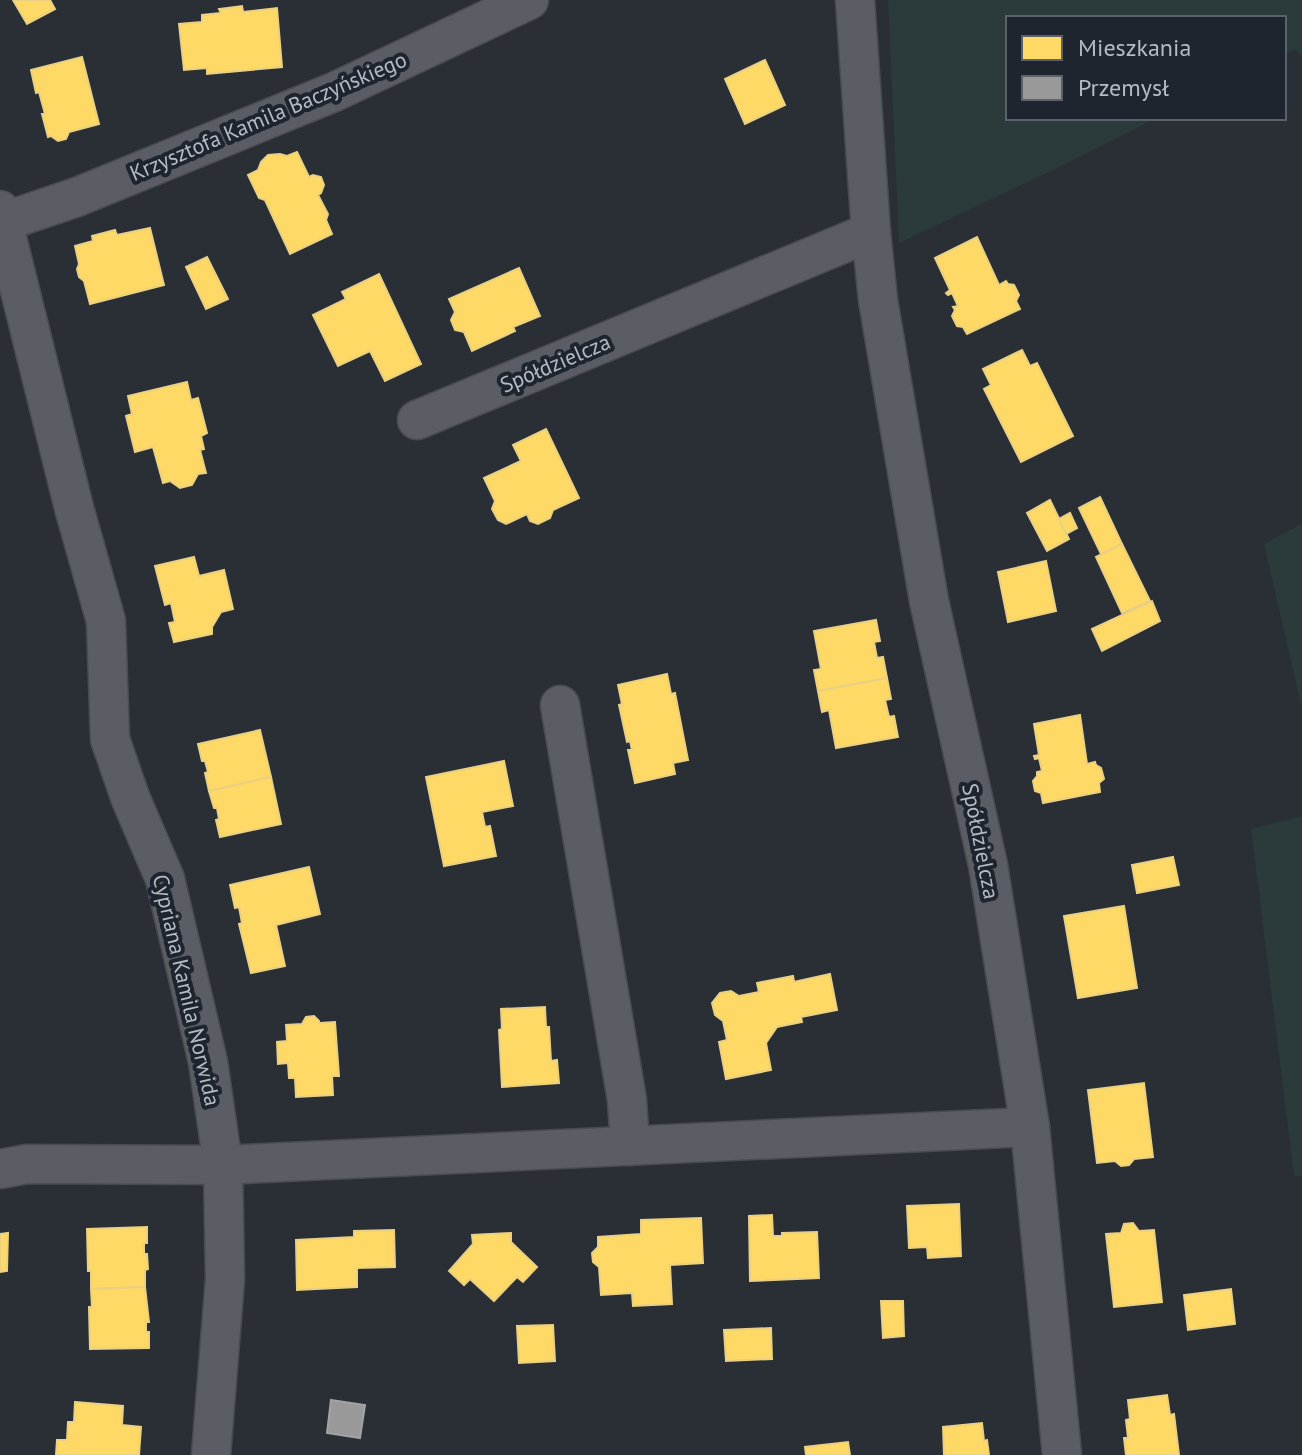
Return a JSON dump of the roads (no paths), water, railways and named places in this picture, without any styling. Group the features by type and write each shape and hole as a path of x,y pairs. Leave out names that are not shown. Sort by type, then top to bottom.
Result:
{"street":[{"name":"Krzysztofa Kamila Baczyńskiego","path":"2,216 77,197 334,92 529,0"},
{"name":"Spółdzielcza","path":"855,0 878,300 929,601 988,865 1030,1127 1062,1455"},
{"name":"Cypriana Kamila Norwida","path":"2,216 74,508 106,621 110,739 130,797 165,879 208,1062 223,1165 225,1279 211,1455"},
{"name":"Spółdzielcza","path":"417,420 871,232"},
{"path":"560,705 627,1100 630,1146"},
{"path":"0,1169 27,1164 223,1165 1030,1127"}]}
